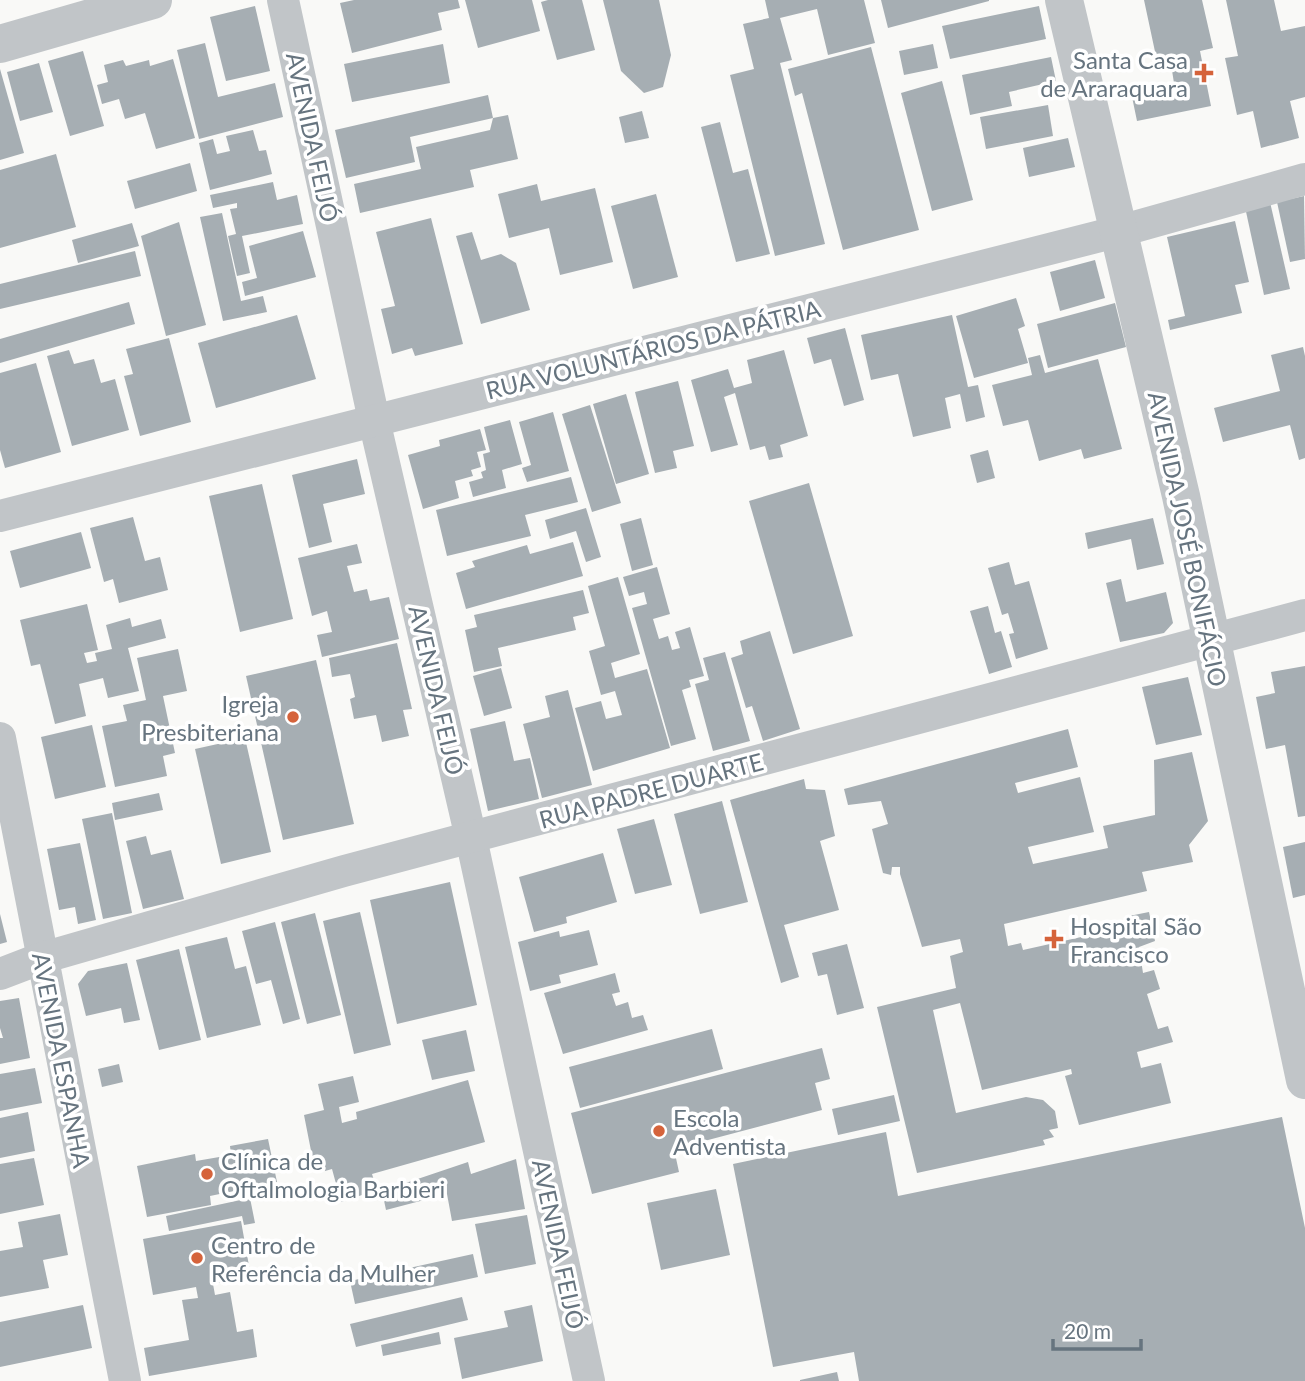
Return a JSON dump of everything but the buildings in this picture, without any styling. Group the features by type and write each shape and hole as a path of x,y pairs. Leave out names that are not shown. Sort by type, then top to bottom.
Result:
{"street":[{"path":"0,44 153,0"},
{"name":"AVENIDA FEIJÓ","path":"283,0 374,420 471,838 589,1381"},
{"name":"AVENIDA JOSÉ BONIFÁCIO","path":"1064,0 1181,496 1305,1080"},
{"name":"RUA VOLUNTÁRIOS DA PÁTRIA","path":"0,516 1119,231 1305,180"},
{"name":"RUA PADRE DUARTE","path":"0,974 42,958 344,872 1305,615"},
{"name":"AVENIDA ESPANHA","path":"0,738 125,1381"}],"place":[{"name":"Santa Casa de Araraquara","path":"1204,73"},
{"name":"Igreja Presbiteriana","path":"293,717"},
{"name":"Hospital São Francisco","path":"1054,939"},
{"name":"Escola Adventista","path":"659,1131"},
{"name":"Clínica de Oftalmologia Barbieri","path":"207,1174"},
{"name":"Centro de Referência da Mulher","path":"197,1258"}]}
